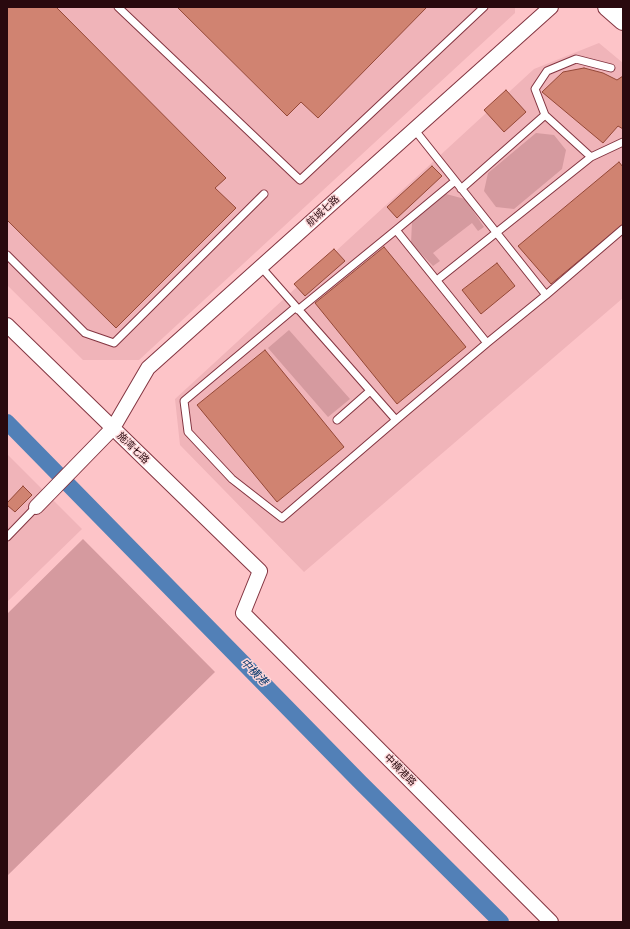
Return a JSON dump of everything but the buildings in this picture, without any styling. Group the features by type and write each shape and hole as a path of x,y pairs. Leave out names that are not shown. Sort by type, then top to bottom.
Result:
{"street":[{"name":"航城七路","path":"36,507 114,428 148,368 551,7"},
{"path":"607,7 623,21"},
{"name":"施湾七路","path":"7,325 260,571 243,613 248,618"},
{"name":"中横港路","path":"248,618 551,922"}],"lane":[{"path":"118,7 300,180 484,7"},
{"path":"591,157 545,115 535,89 547,71 576,59 610,68"},
{"path":"461,188 545,115"},
{"path":"414,130 546,295"},
{"path":"437,280 591,157 623,142"},
{"path":"455,181 184,401 188,432 232,479 282,518 623,229"},
{"path":"7,255 85,334 114,343 264,194"},
{"path":"396,230 487,343"},
{"path":"261,267 396,420"},
{"path":"337,420 370,391"},
{"path":"7,537 36,507"}],"shaded area":[{"path":"7,7 515,7 515,13 139,360 83,360 7,285"},
{"path":"599,43 623,63 623,298 304,572 180,445 175,399 534,69"},
{"path":"536,133 554,135 566,150 562,169 514,209 496,207 484,191 488,173"},
{"path":"446,194 465,199 484,227 478,231 472,223 433,253 440,261 433,266 411,243 412,222"},
{"path":"289,330 350,399 328,417 268,348"},
{"path":"7,454 82,529 7,602"},
{"path":"83,539 215,672 7,876 7,614"}],"waterway":[{"name":"中横港","path":"7,422 360,782 501,922"}]}
